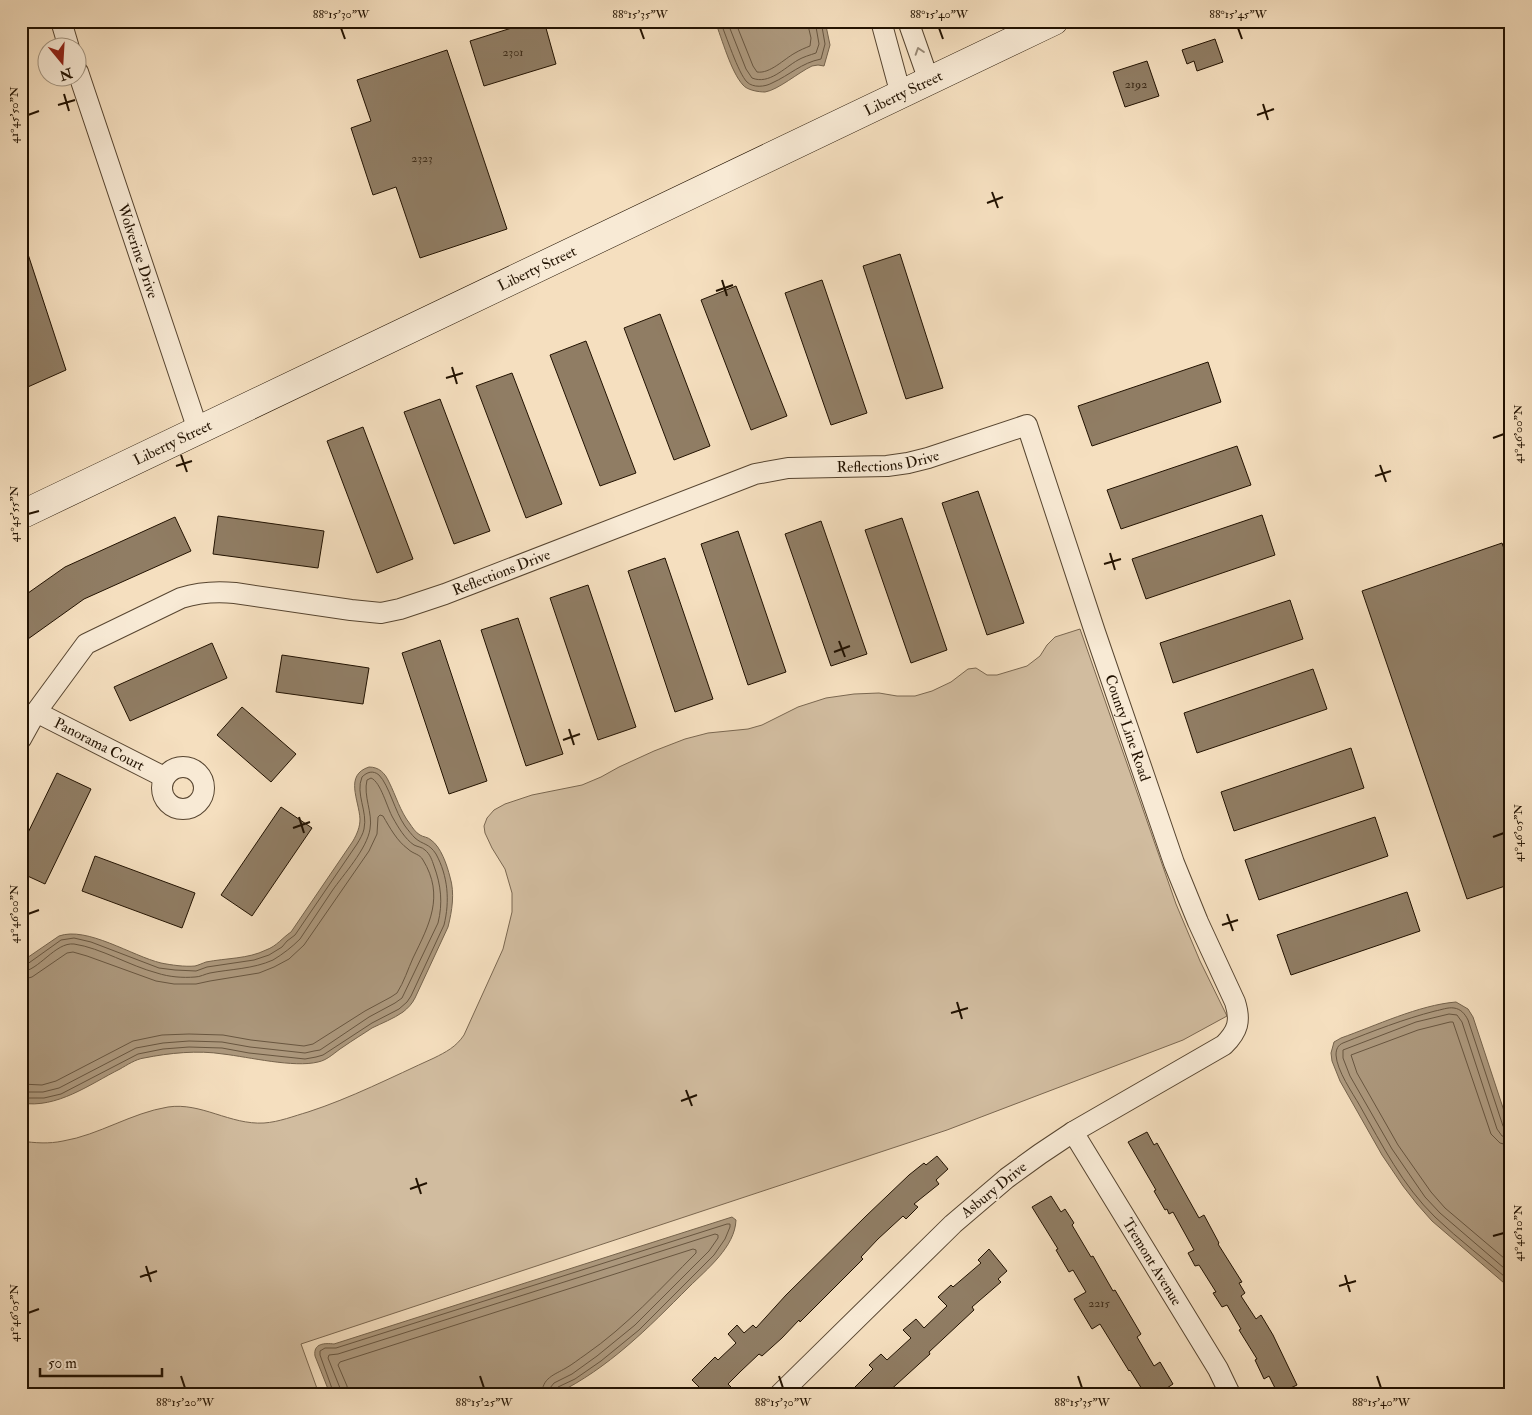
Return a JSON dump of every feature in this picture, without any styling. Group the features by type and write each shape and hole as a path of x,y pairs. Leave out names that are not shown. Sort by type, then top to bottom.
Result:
{"street":[{"path":"61,21 66,38"},
{"path":"881,21 901,94"},
{"path":"908,21 929,81"},
{"name":"Liberty Street","path":"21,514 1054,21"},
{"name":"Wolverine Drive","path":"83,88 198,430"},
{"name":"Reflections Drive","path":"21,739 36,712 86,644 181,598 194,594 213,592 235,593 350,610 381,612 400,609 445,594 754,474 788,468 864,467 908,463 1027,425"},
{"name":"County Line Road","path":"1027,425 1174,863 1198,922 1235,1002 1239,1013 1238,1025"},
{"name":"Panorama Court","path":"36,712 164,777"},
{"name":"Asbury Drive","path":"780,1394 959,1218 1007,1178 1073,1132 1224,1045 1233,1036 1238,1025"},
{"name":"Tremont Avenue","path":"1073,1132 1218,1369 1230,1394"}],"shaded area":[{"path":"1080,629 1176,904 1200,961 1227,1016 1183,1040 947,1130 301,1344 319,1394 21,1394 21,1141 37,1143 58,1142 89,1134 154,1110 180,1106 204,1110 251,1123 286,1119 340,1100 434,1058 454,1046 464,1035 503,949 512,912 512,893 505,869 485,833 484,826 487,818 494,810 505,804 532,795 582,785 654,751 685,739 708,733 748,729 762,725 798,707 826,698 879,693 915,696 932,691 951,682 968,669 976,668 987,675 997,675 1027,666 1040,656 1055,637"}],"water":[{"path":"715,21 825,21 830,45 824,66 812,66 770,91 762,92 745,87 727,55"},
{"path":"369,767 379,769 384,773 403,814 413,828 419,834 430,839 438,847 452,883 451,915 448,927 413,1002 403,1012 372,1028 328,1058 318,1062 308,1064 284,1063 204,1052 163,1055 135,1061 60,1099 34,1104 21,1103 21,962 59,936 70,934 96,938 161,963 182,966 195,966 206,962 244,957 270,948 291,932 354,838 359,828 360,819 355,782 361,771"},
{"path":"1456,1002 1468,1009 1473,1017 1511,1132 1511,1289 1432,1221 1417,1204 1382,1155 1340,1081 1332,1061 1331,1053 1334,1042 1341,1038 1427,1007"},
{"path":"732,1217 736,1220 731,1239 712,1265 611,1360 556,1394 330,1394 315,1356 316,1348 320,1345 334,1344"}],"building":[{"path":"534,21 544,21 556,64 484,86 470,41"},
{"path":"1215,39 1223,62 1197,71 1194,61 1187,64 1182,50"},
{"path":"447,50 507,229 420,258 396,187 373,195 351,128 371,121 357,80"},
{"path":"1147,61 1159,96 1125,107 1113,72"},
{"path":"21,242 24,242 66,370 21,390"},
{"path":"900,254 943,388 906,399 863,266"},
{"path":"822,280 867,413 831,425 785,293"},
{"path":"736,286 787,416 751,430 701,300"},
{"path":"660,314 710,446 674,460 624,328"},
{"path":"586,341 636,473 600,486 550,355"},
{"path":"1208,362 1221,402 1092,446 1078,406"},
{"path":"512,373 562,504 526,518 476,386"},
{"path":"440,399 490,531 454,544 404,412"},
{"path":"363,427 413,559 377,573 327,441"},
{"path":"1237,446 1251,485 1121,529 1107,490"},
{"path":"978,491 1024,623 987,635 942,503"},
{"path":"1262,515 1275,555 1146,599 1132,559"},
{"path":"218,516 324,531 318,568 213,554"},
{"path":"175,517 191,551 84,599 21,644 21,598 65,567"},
{"path":"902,518 947,650 911,663 865,530"},
{"path":"821,521 867,654 831,666 785,534"},
{"path":"738,531 786,672 748,685 701,544"},
{"path":"1502,543 1511,569 1511,884 1467,899 1362,591"},
{"path":"665,558 713,699 675,712 628,571"},
{"path":"588,585 636,727 598,740 550,598"},
{"path":"1290,600 1303,639 1173,683 1160,643"},
{"path":"518,618 563,754 526,766 481,630"},
{"path":"440,640 487,781 449,794 402,653"},
{"path":"212,643 227,678 130,721 114,687"},
{"path":"282,655 369,668 363,704 276,692"},
{"path":"1313,669 1327,709 1197,753 1184,713"},
{"path":"242,707 296,754 271,782 217,735"},
{"path":"1351,748 1364,788 1234,831 1221,792"},
{"path":"57,773 91,789 45,884 21,873 21,847"},
{"path":"281,807 312,828 252,916 221,895"},
{"path":"1375,817 1388,856 1259,900 1245,860"},
{"path":"95,856 195,893 182,928 82,891"},
{"path":"1407,892 1420,931 1291,975 1277,935"},
{"path":"1147,1132 1154,1145 1157,1143 1199,1218 1204,1215 1218,1244 1242,1282 1239,1283 1245,1293 1241,1296 1256,1319 1261,1315 1273,1335 1297,1385 1278,1394 1269,1376 1264,1379 1255,1360 1257,1359 1239,1330 1241,1329 1227,1305 1222,1307 1213,1293 1216,1292 1199,1265 1195,1266 1188,1253 1194,1250 1173,1212 1169,1214 1167,1209 1165,1210 1154,1191 1156,1190 1128,1142"},
{"path":"937,1156 948,1169 936,1180 939,1184 914,1204 918,1207 906,1219 903,1216 878,1239 861,1257 863,1259 800,1322 799,1320 762,1356 759,1354 741,1371 728,1384 731,1387 725,1394 706,1394 692,1380 715,1357 718,1360 736,1343 728,1334 737,1325 744,1333 753,1325 756,1328 786,1295 909,1175 924,1163 926,1165"},
{"path":"1051,1196 1061,1212 1065,1209 1091,1257 1093,1256 1113,1291 1115,1290 1141,1334 1137,1337 1154,1366 1160,1362 1173,1384 1167,1388 1170,1394 1145,1394 1100,1324 1092,1329 1074,1299 1086,1292 1073,1270 1069,1272 1056,1250 1058,1249 1032,1207"},
{"path":"989,1249 1007,1271 998,1279 1001,1282 972,1307 974,1310 886,1394 848,1394 873,1369 869,1365 881,1354 887,1360 911,1338 903,1330 916,1319 924,1328 947,1306 938,1297 981,1263 978,1260"}]}
